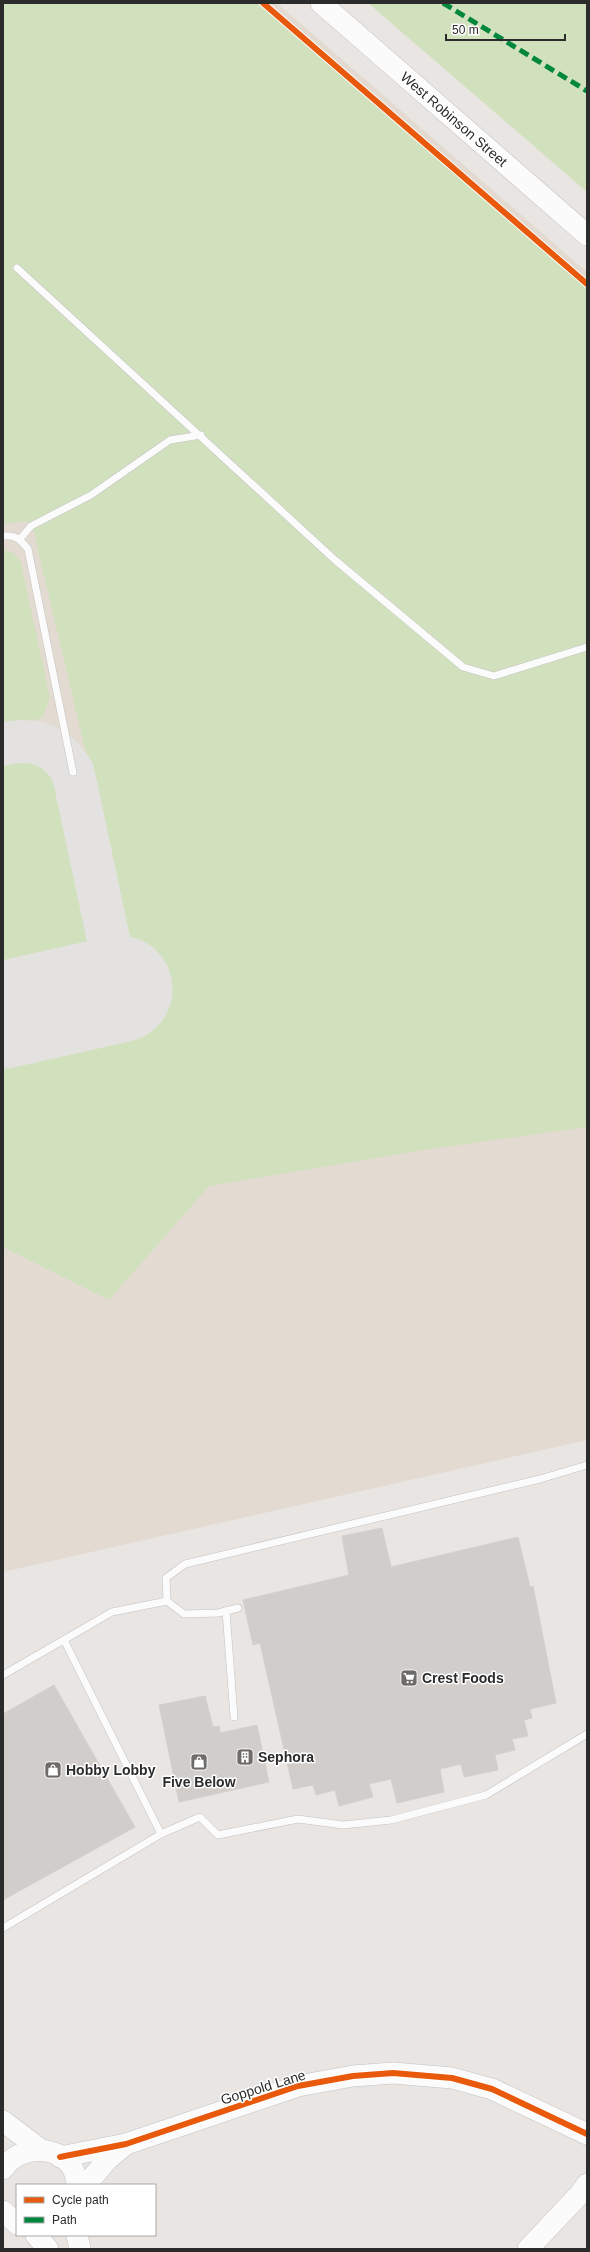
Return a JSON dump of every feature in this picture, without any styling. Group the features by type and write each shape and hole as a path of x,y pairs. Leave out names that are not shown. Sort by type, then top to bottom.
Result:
{"street":[{"name":"West Robinson Street","path":"321,3 587,235"},
{"name":"Goppold Lane","path":"60,2157 126,2144 298,2086 353,2076 393,2073 452,2078 492,2089 587,2134"},
{"path":"3,2121 40,2149"},
{"name":"Goppold Lane","path":"87,2184 107,2160 126,2144"},
{"path":"3,2169 16,2155 28,2150 40,2149 53,2152 60,2157 73,2170 77,2184"},
{"path":"528,2249 580,2194 587,2184"},
{"path":"3,2211 16,2224"},
{"path":"3,2226 16,2225"},
{"path":"37,2236 48,2249"},
{"path":"76,2236 80,2249"}],"lane":[{"path":"17,268 335,560 463,667 494,676 587,647"},
{"path":"20,539 31,526 90,495 170,440 201,436"},
{"path":"3,536 13,536 20,539 28,549 73,772"},
{"path":"167,1601 166,1578 185,1564 540,1479 587,1465"},
{"path":"3,1675 112,1612 167,1601 184,1614 226,1611 238,1608"},
{"path":"226,1611 234,1717"},
{"path":"64,1640 161,1834"},
{"path":"3,1928 161,1834 200,1817 218,1835 298,1819 343,1825 391,1820 486,1795 587,1734"}],"shaded area":[{"path":"3,3 277,3 587,272 587,1440 3,1572"}],"green space":[{"path":"3,3 268,3 587,281 587,1127 424,1150 209,1186 109,1300 3,1247 3,1052 159,1016 142,947 132,949 34,533 28,521 3,524"},
{"path":"368,3 587,3 587,192"},
{"path":"3,550 13,552 21,563 50,698 42,718 3,728"},
{"path":"19,757 32,757 47,762 59,775 93,923 89,939 82,951 72,959 60,966 47,970 3,978 3,761"}],"building":[{"name":"Crest Foods","path":"382,1528 391,1567 518,1537 530,1587 533,1586 556,1703 530,1709 532,1718 524,1720 528,1736 512,1739 515,1750 495,1755 498,1770 464,1777 461,1764 440,1769 444,1792 397,1803 391,1779 369,1784 373,1797 339,1806 335,1790 316,1795 313,1785 293,1789 260,1643 253,1645 243,1600 349,1575 342,1536"},
{"name":"Hobby Lobby","path":"54,1685 135,1827 3,1900 3,1714"},
{"name":"Five Below","path":"205,1696 213,1727 219,1726 233,1790 179,1802 159,1705"},
{"name":"Sephora","path":"257,1725 269,1782 233,1790 220,1733"}],"taxiway":[{"path":"3,744 25,741 43,745 52,749 59,755 73,772 119,989"}],"runway":[{"path":"3,1015 119,989"}],"marked path":[{"path":"443,3 587,91"}],"cycle path":[{"path":"263,3 587,284"},
{"path":"60,2157 126,2144 298,2086 353,2076 393,2073 452,2078 492,2089 587,2134"}],"place":[{"name":"Crest Foods","path":"409,1678"},
{"name":"Sephora","path":"245,1757"},
{"name":"Five Below","path":"199,1762"},
{"name":"Hobby Lobby","path":"53,1770"}]}
